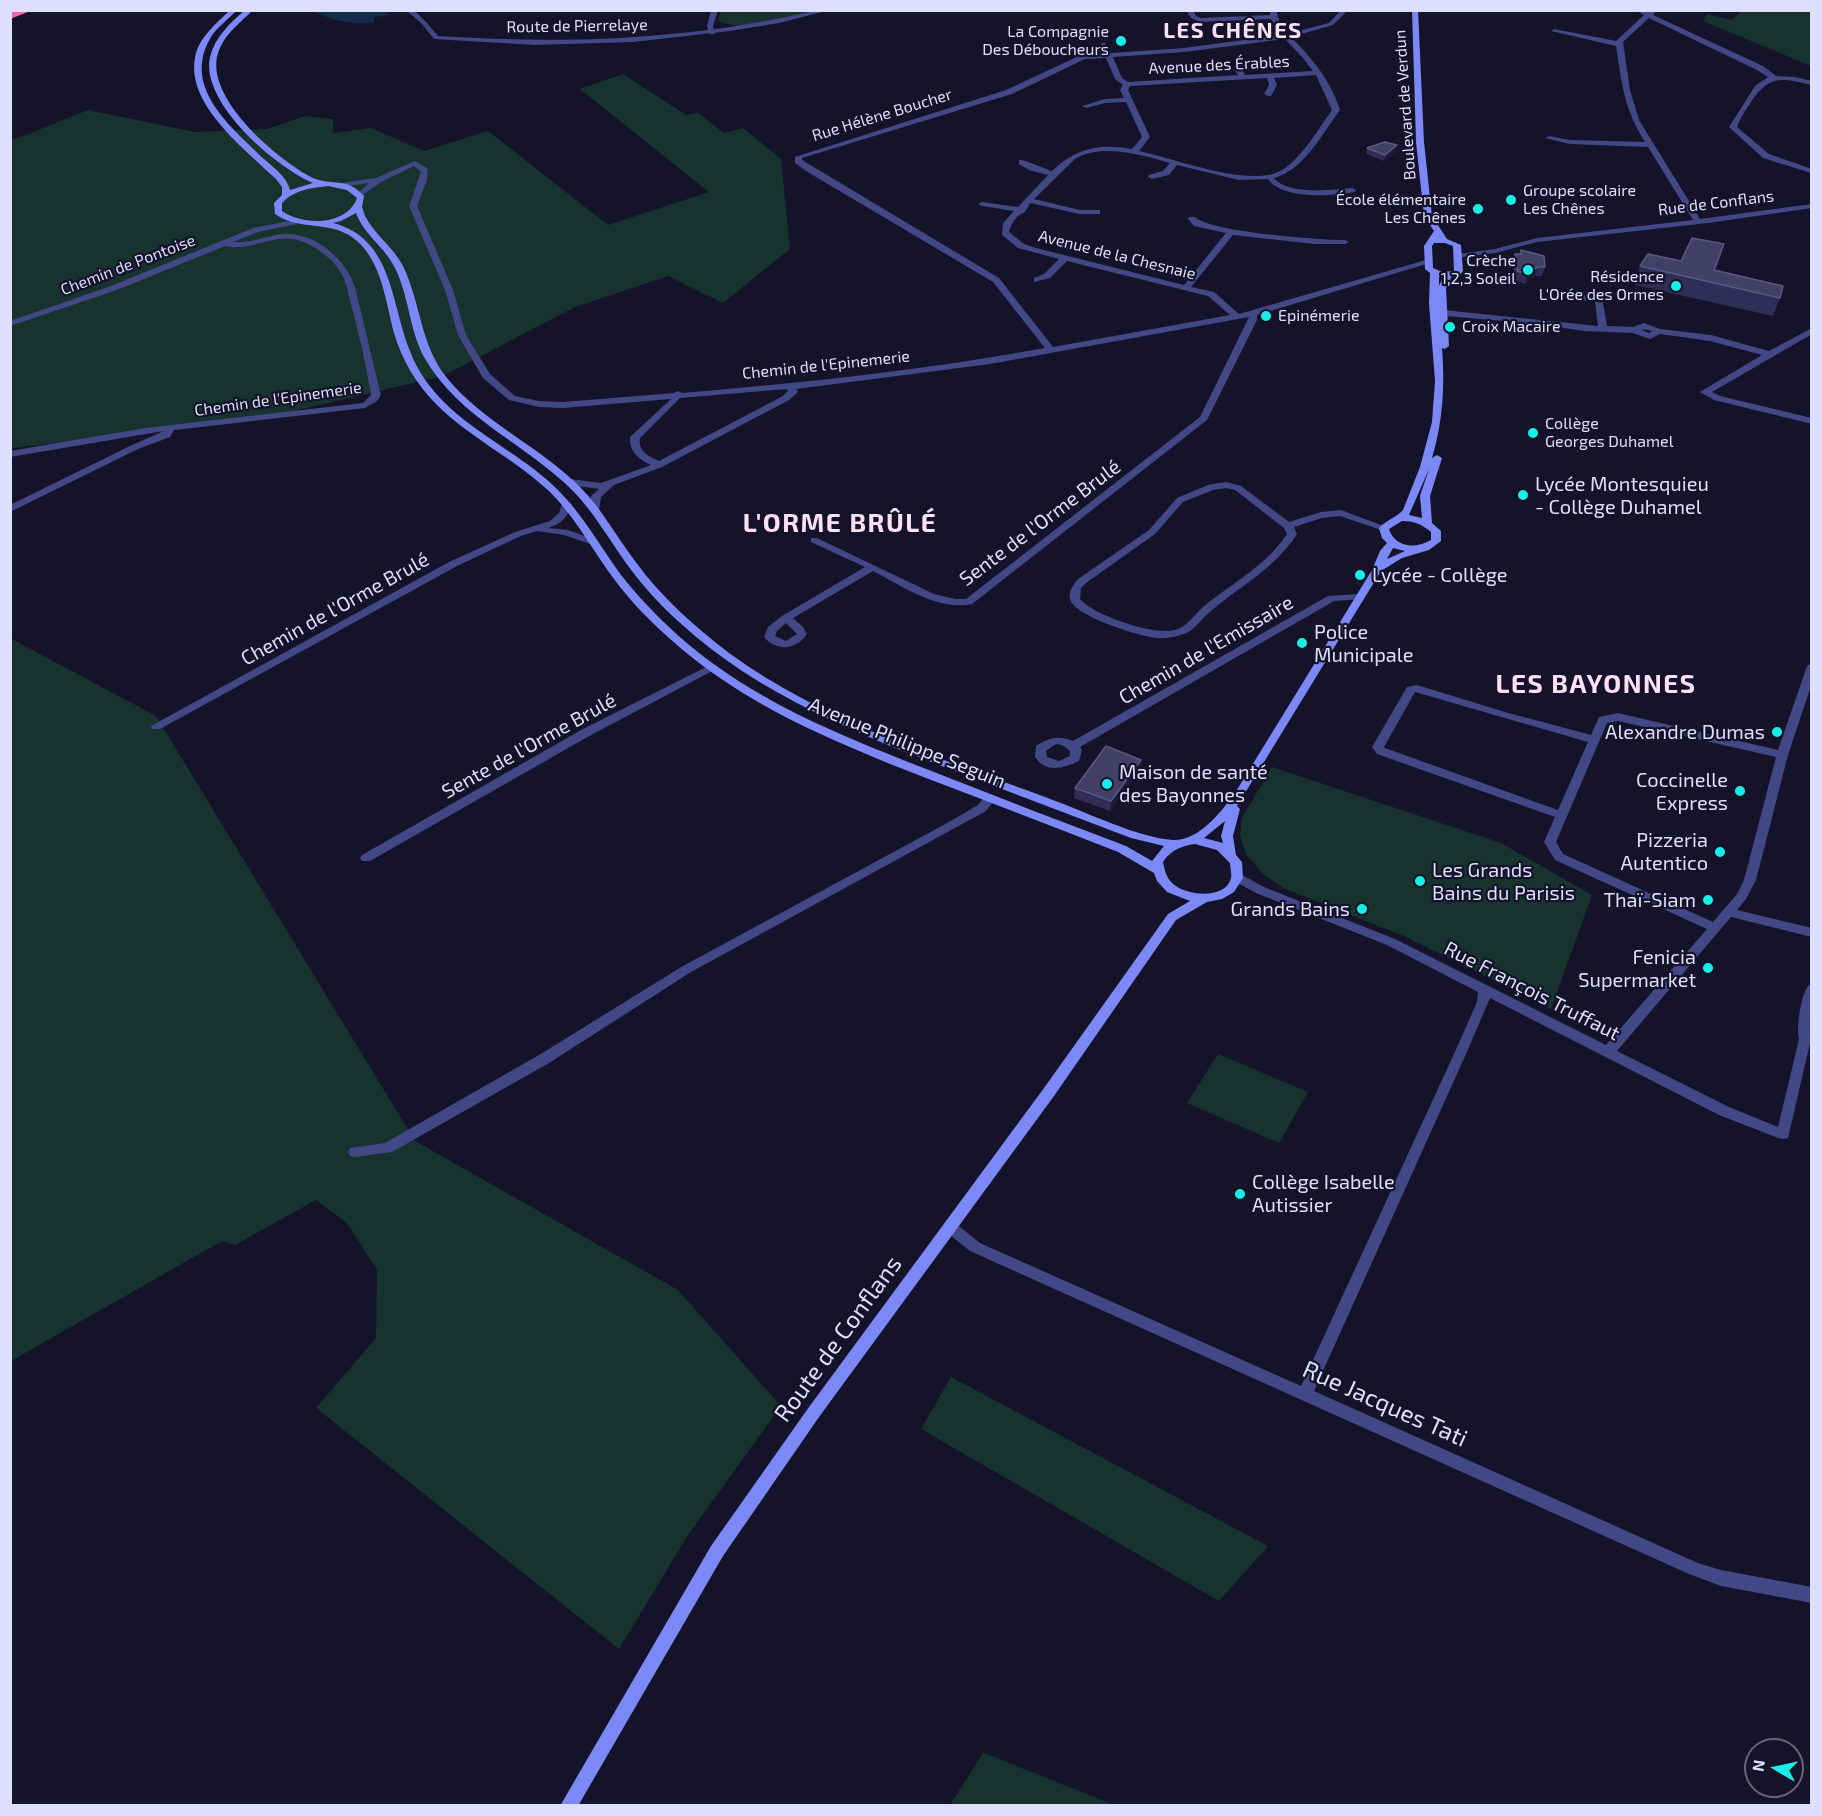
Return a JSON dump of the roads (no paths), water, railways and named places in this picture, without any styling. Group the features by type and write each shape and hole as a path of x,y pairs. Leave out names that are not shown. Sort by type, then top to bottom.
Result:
{"highway":[{"path":"10,16 28,10"}],"main road":[{"path":"234,10 212,31 199,51 196,64 198,85 208,105 223,124 284,182 286,195"},
{"path":"249,10 230,27 216,47 211,67 216,88 237,119 277,157 302,177 321,184"},
{"name":"Boulevard de Verdun","path":"1415,10 1420,142 1428,216 1444,240"},
{"path":"321,184 350,188 360,195 361,201 358,208 344,217 322,223 294,222 284,218 278,212 278,203 286,195 298,189 321,184"},
{"name":"Avenue Philippe Seguin","path":"358,208 363,221 384,244 398,265 420,339 437,373 483,419 570,482 594,510 636,569 671,610 739,665 793,698 852,727 1135,835 1174,844"},
{"name":"Avenue Philippe Seguin","path":"322,223 336,225 353,234 378,262 385,278 406,354 431,392 449,411 538,478 567,504 629,591 652,617 712,667 775,708 815,728 1122,849 1157,870"},
{"path":"1427,523 1424,507 1426,490 1442,443 1447,413 1438,312 1428,246 1437,232"},
{"path":"1416,549 1392,543 1384,533 1384,528 1407,513 1430,458 1438,426 1440,382 1438,312 1446,279 1459,271 1457,251 1444,240 1433,241"},
{"path":"1431,268 1446,279"},
{"path":"1377,570 1398,556 1425,548 1436,541 1436,531 1427,523 1413,519 1399,519"},
{"path":"1195,840 1223,817 1239,796 1392,543"},
{"path":"1231,854 1215,844 1195,840 1174,844 1160,855 1157,870 1163,882 1176,892 1204,898 1215,896 1234,883 1239,870 1231,854 1227,836 1239,796"},
{"name":"Route de Conflans","path":"1172,917 1176,892"},
{"name":"Route de Conflans","path":"568,1806 717,1551 827,1393 1062,1074 1172,917 1204,898"}],"street":[{"name":"Route de Pierrelaye","path":"409,10 436,38 574,42 638,40 712,33 773,24 828,10"},
{"path":"712,33 710,26 715,10"},
{"path":"1189,10 1193,17 1200,20 1273,14 1286,37 1318,73 1334,100 1336,110 1284,172 1270,177 1276,186 1284,188 1326,192 1352,190"},
{"path":"1108,56 1184,50 1286,37 1330,24 1345,10"},
{"path":"1638,10 1651,13 1760,68 1773,77 1812,83"},
{"path":"1651,13 1619,41 1629,100 1635,120 1697,222"},
{"path":"1554,31 1619,44"},
{"path":"1103,44 1119,79 1127,84"},
{"name":"Rue Hélène Boucher","path":"1051,350 996,279 798,161 802,155 1009,92 1084,57 1108,56"},
{"path":"1240,63 1238,69 1242,77"},
{"name":"Avenue des Érables","path":"1133,153 1146,137 1124,90 1127,84 1318,73"},
{"path":"1268,94 1273,85 1270,76"},
{"path":"1773,77 1756,86 1733,127 1766,156 1811,171 1812,160"},
{"path":"1086,106 1105,101 1128,100"},
{"path":"1549,138 1570,142 1651,146"},
{"name":"Avenue de la Chesnaie","path":"1236,316 1217,297 1021,246 1005,233 1007,223 1072,157 1089,151 1104,149 1133,153 1237,177 1270,177"},
{"path":"1022,162 1032,168 1055,174"},
{"path":"1152,177 1166,173 1175,162"},
{"name":"Chemin de l'Epinemerie","path":"384,177 415,163 425,171 425,179 416,194 413,206 449,290 462,335 486,376 512,398 539,404 564,405 678,394 791,387 990,362 1253,314 1405,270 1431,268"},
{"path":"340,185 357,184 384,177"},
{"path":"360,195 384,177"},
{"path":"1030,201 1080,212 1097,212"},
{"path":"982,204 1022,210"},
{"name":"Rue de Conflans","path":"1457,251 1481,252 1537,240 1812,206"},
{"name":"Chemin de Pontoise","path":"256,230 278,212"},
{"path":"1192,219 1197,224 1231,232 1284,240 1345,242"},
{"name":"Chemin de Pontoise","path":"10,324 114,288 256,230 294,222"},
{"path":"1186,288 1231,232"},
{"name":"Chemin de l'Epinemerie","path":"10,454 145,431 365,405 374,399 376,395 361,323 346,274 337,262 310,242 295,236 278,235 247,246 236,247 225,243"},
{"path":"1037,280 1047,276 1065,258"},
{"path":"1563,295 1599,300 1603,329"},
{"path":"1438,312 1603,329 1634,330 1650,336 1659,332 1711,338 1768,354"},
{"name":"Sente de l'Orme Brulé","path":"814,540 953,603 968,602 1204,418 1253,320 1253,314"},
{"path":"1812,330 1705,392 1717,398 1812,421"},
{"path":"570,482 592,486 610,484 658,465 786,398 793,392 791,387"},
{"path":"658,465 635,451 633,444 635,437 674,401 678,394"},
{"name":"Chemin de l'Epinemerie","path":"10,508 135,447 167,435 171,429"},
{"path":"594,510 596,496 610,484"},
{"path":"1226,485 1238,488 1288,526 1292,534 1276,557 1209,607 1182,632 1158,635 1146,633 1085,611 1075,599 1076,588 1082,581 1152,532 1180,500 1211,487 1226,485"},
{"name":"Chemin de l'Orme Brulé","path":"156,726 453,564 518,534 558,520 564,514 567,504"},
{"path":"1288,526 1321,515 1341,513 1384,528"},
{"name":"Chemin de l'Orme Brulé","path":"534,530 562,531 593,542"},
{"path":"786,618 873,567"},
{"name":"Chemin de l'Emissaire","path":"1074,746 1332,598 1359,597"},
{"path":"1609,1051 1742,896 1750,880 1782,754 1812,666"},
{"name":"Sente de l'Orme Brulé","path":"366,858 587,732 712,667"},
{"path":"1560,815 1381,751 1378,747 1411,689 1417,688 1503,715 1595,740"},
{"path":"1714,927 1559,857 1550,842 1560,815 1602,720 1618,717 1782,754"},
{"path":"355,1152 387,1148 543,1059 687,969 953,825 982,808 990,798"},
{"name":"Rue François Truffaut","path":"1234,883 1260,890 1391,942 1724,1111 1783,1134 1804,1039 1803,1029 1812,987"},
{"path":"1730,912 1812,933"},
{"path":"1305,1394 1460,1054 1483,1002 1485,989"},
{"name":"Rue Jacques Tati","path":"950,1227 975,1247 1695,1569 1721,1578 1812,1594"}],"water":[{"path":"391,10 387,13 391,15 374,17 374,22 358,23 335,20 314,11"}],"place":[{"name":"La Compagnie Des Déboucheurs","path":"1121,41"},
{"name":"Groupe scolaire Les Chênes","path":"1511,200"},
{"name":"École élémentaire Les Chênes","path":"1478,209"},
{"name":"Crèche 1,2,3 Soleil","path":"1528,270"},
{"name":"Résidence L'Orée des Ormes","path":"1676,286"},
{"name":"Epinémerie","path":"1266,316"},
{"name":"Croix Macaire","path":"1450,327"},
{"name":"Collège Georges Duhamel","path":"1533,433"},
{"name":"Lycée Montesquieu - Collège Duhamel","path":"1523,495"},
{"name":"Lycée - Collège","path":"1360,575"},
{"name":"Police Municipale","path":"1302,643"},
{"name":"Alexandre Dumas","path":"1777,732"},
{"name":"Maison de santé des Bayonnes","path":"1107,784"},
{"name":"Coccinelle Express","path":"1740,791"},
{"name":"Pizzeria Autentico","path":"1720,852"},
{"name":"Les Grands Bains du Parisis","path":"1420,881"},
{"name":"Thaï-Siam","path":"1708,900"},
{"name":"Grands Bains","path":"1362,909"},
{"name":"Fenicia Supermarket","path":"1708,968"},
{"name":"Collège Isabelle Autissier","path":"1240,1194"}],"district":[{"name":"LES CHÊNES","path":"1233,31"},
{"name":"L'ORME BRÛLÉ","path":"840,523"},
{"name":"LES BAYONNES","path":"1596,684"}]}
